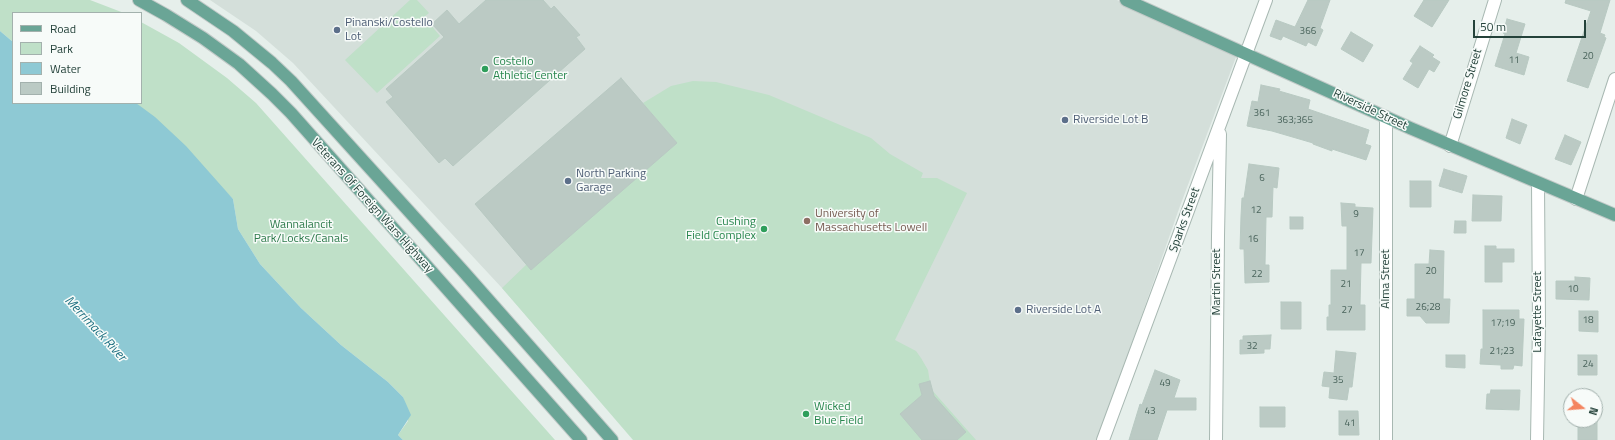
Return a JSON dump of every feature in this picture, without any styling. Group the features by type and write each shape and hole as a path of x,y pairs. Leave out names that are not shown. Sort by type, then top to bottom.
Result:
{"main road":[{"name":"Veterans Of Foreign Wars Highway","path":"138,0 166,14 203,38 239,64 272,94 291,113 581,440"},
{"name":"Veterans Of Foreign Wars Highway","path":"187,0 234,31 291,81 463,270 612,440"},
{"name":"Riverside Street","path":"1126,0 1450,146 1615,215"}],"street":[{"name":"Sparks Street","path":"1103,440 1266,0"},
{"name":"Gilmore Street","path":"1450,146 1495,0"},
{"path":"1576,199 1615,79"},
{"name":"Alma Street","path":"1386,117 1386,440"},
{"name":"Martin Street","path":"1216,440 1220,125"},
{"name":"Lafayette Street","path":"1537,440 1539,324 1538,183"}],"shaded area":[{"name":"University of Massachusetts Lowell","path":"210,0 1117,0 1236,57 1180,206 1098,440 634,440 502,288 293,63 256,31"}],"green space":[{"path":"0,0 90,0 121,12 12,12 12,41 0,31"},
{"path":"410,0 417,0 429,13 424,17 440,36 377,93 345,60"},
{"name":"Wannalancit Park/Locks/Canals","path":"142,23 179,43 227,78 256,103 555,440 403,440 398,435 408,421 403,397 388,382 341,345 301,308 260,264 238,229 233,199 137,104 142,104"},
{"name":"Cushing Field Complex","path":"693,81 716,82 769,95 871,138 890,154 923,173 921,178 937,178 967,193 895,340 916,351 928,370 931,389 976,440 633,440 502,288 527,264 531,270 677,143 643,103 671,86"}],"water":[{"name":"Merrimack River","path":"0,31 12,41 12,104 137,104 155,117 186,146 233,199 238,229 260,264 301,308 341,345 388,382 403,397 411,415 398,435 403,440 0,440"}],"building":[{"name":"Costello Athletic Center","path":"486,0 543,0 551,9 554,6 580,35 576,37 585,49 453,166 445,158 439,163 386,102 393,97 386,89 444,37 432,24 447,10 459,24"},
{"path":"1308,0 1330,0 1320,28 1323,30 1316,46 1308,42 1306,46 1283,36 1281,40 1270,36 1276,20 1295,27"},
{"path":"1424,0 1449,0 1432,27 1414,16"},
{"path":"1566,0 1610,0 1600,33 1605,35 1604,37 1606,38 1588,88 1567,81 1591,11 1565,3"},
{"path":"1507,19 1525,24 1516,53 1529,57 1524,75 1495,66 1505,34 1503,33"},
{"path":"1351,32 1373,45 1363,62 1341,49"},
{"path":"1420,46 1434,55 1432,57 1440,62 1434,72 1429,69 1418,88 1403,79 1413,63 1410,61"},
{"name":"North Parking Garage","path":"621,78 677,143 531,270 475,204"},
{"path":"1261,85 1280,89 1279,91 1310,100 1308,109 1369,130 1365,144 1371,146 1366,160 1332,149 1332,151 1313,143 1272,131 1247,126 1252,101 1258,102"},
{"path":"1512,119 1527,125 1520,144 1506,138"},
{"path":"1565,135 1581,142 1571,165 1555,159"},
{"path":"1249,164 1279,168 1277,188 1273,187 1272,217 1266,217 1265,265 1269,265 1269,282 1245,283 1244,249 1240,249 1241,216 1242,198 1244,198"},
{"path":"1444,169 1467,176 1462,193 1439,186"},
{"path":"1410,181 1431,181 1431,207 1410,207"},
{"path":"1473,195 1502,196 1501,221 1472,221"},
{"path":"1341,203 1355,204 1355,207 1373,208 1371,263 1361,263 1360,305 1365,305 1365,330 1327,330 1327,317 1329,317 1329,305 1331,305 1331,270 1347,270 1347,226 1342,226"},
{"path":"1290,217 1303,217 1303,229 1290,229"},
{"path":"1455,221 1466,221 1466,233 1454,233"},
{"path":"1485,246 1496,246 1496,249 1514,249 1514,262 1502,262 1502,282 1485,282"},
{"path":"1430,250 1444,251 1443,299 1450,299 1449,323 1426,323 1420,316 1407,316 1407,299 1415,299 1415,264 1429,264"},
{"path":"1575,277 1590,278 1589,300 1556,299 1556,281 1575,281"},
{"path":"1281,302 1301,302 1301,329 1281,329"},
{"path":"1483,310 1519,310 1519,319 1524,319 1522,366 1514,365 1513,369 1501,369 1501,365 1480,364 1481,349 1483,349"},
{"path":"1579,311 1598,311 1598,332 1579,331"},
{"path":"1271,335 1270,349 1264,349 1264,353 1240,354 1240,340 1243,340 1243,336"},
{"path":"1336,351 1356,353 1352,387 1349,387 1347,400 1329,398 1330,387 1322,386 1324,372 1334,373"},
{"path":"1446,355 1465,355 1465,368 1446,367"},
{"path":"1578,355 1597,355 1597,375 1578,375"},
{"path":"1155,370 1180,380 1174,398 1196,398 1196,410 1167,410 1157,440 1129,440 1140,404 1142,405"},
{"path":"930,381 934,396 966,432 957,440 922,440 900,414 922,395 919,384"},
{"path":"1491,390 1520,390 1519,410 1486,409 1487,394 1490,394"},
{"path":"1260,407 1285,407 1285,427 1260,427"},
{"path":"1339,411 1358,411 1359,435 1339,435"},
{"path":"1578,428 1597,428 1597,440 1578,440"}],"place":[{"name":"Pinanski/Costello Lot","path":"337,30"},
{"name":"Costello Athletic Center","path":"485,69"},
{"name":"Riverside Lot B","path":"1065,120"},
{"name":"North Parking Garage","path":"568,181"},
{"name":"University of Massachusetts Lowell","path":"807,221"},
{"name":"Cushing Field Complex","path":"764,229"},
{"name":"Riverside Lot A","path":"1018,310"},
{"name":"Wicked Blue Field","path":"806,414"}]}
